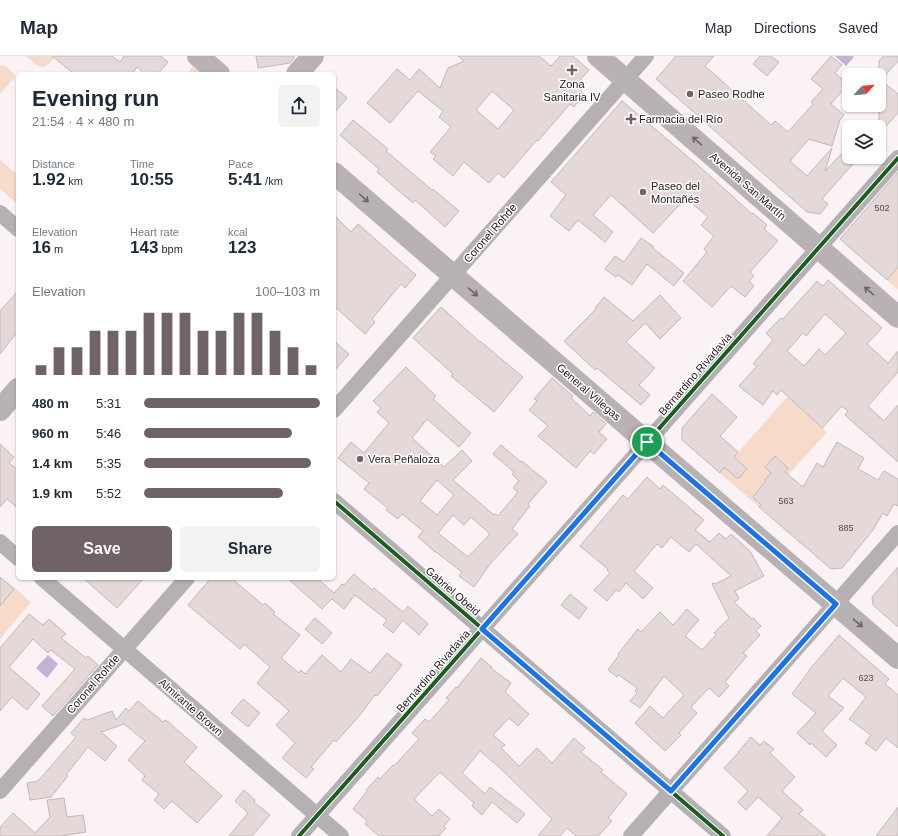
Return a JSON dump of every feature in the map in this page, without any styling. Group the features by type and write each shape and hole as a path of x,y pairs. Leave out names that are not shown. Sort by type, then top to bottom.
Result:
{"main road":[{"path":"198,56 217,72"},
{"path":"299,72 312,56"},
{"name":"Avenida San Martín","path":"598,56 898,316"},
{"name":"General Villegas","path":"336,175 898,658"},
{"path":"0,410 16,391"}],"street":[{"name":"Coronel Rohde","path":"336,408 646,56"},
{"name":"Bernardino Rivadavia","path":"299,836 898,158"},
{"path":"0,213 16,227"},
{"name":"Gabriel Obeid","path":"336,503 723,836"},
{"path":"631,836 898,533"},
{"path":"0,542 16,556"},
{"name":"Almirante Brown","path":"44,580 341,836"},
{"name":"Coronel Rohde","path":"0,791 185,580"}],"shaded area":[{"path":"26,56 58,56 44,67 40,67"},
{"path":"835,56 853,56 854,57 846,66"},
{"path":"3,65 16,76 0,94 0,66"},
{"path":"193,66 200,72 188,72"},
{"path":"0,160 16,173 16,202 0,189"},
{"path":"898,267 898,290 887,280"},
{"path":"788,396 827,432 759,507 720,473"},
{"path":"6,581 31,602 0,639 0,587"},
{"path":"48,655 58,664 47,678 36,668"}],"building":[{"path":"52,56 112,56 120,62 124,56 161,56 168,62 160,72 143,72 137,67 134,72 72,72"},
{"path":"256,56 294,56 294,58 290,63 258,68"},
{"path":"458,56 539,56 551,66 560,56 573,56 589,70 575,86 584,94 574,107 570,104 504,178 498,173 489,183 464,162 453,176 433,159 436,156 430,152 451,127 439,117 443,111 418,91 390,123 367,103 397,69 410,80 419,69 440,88 448,68 464,61","holes":["492,91 514,110 498,129 476,110"]},
{"path":"676,56 714,56 705,66 771,125 775,121 788,132 813,104 811,102 823,89 811,79 831,56 842,65 835,73 842,79 842,91 831,104 844,115 840,120 832,146 809,139 790,161 807,176 832,148 825,171 842,153 842,164 853,164 822,199 828,204 820,214 807,212 656,79"},
{"path":"760,56 771,56 779,62 767,76 753,64"},
{"path":"883,56 898,56 898,61 886,74 886,68 879,68 879,61"},
{"path":"886,84 898,94 898,113 886,126 886,120 878,120 879,112 886,112"},
{"path":"336,89 347,98 336,111"},
{"path":"622,101 707,173 752,214 753,213 767,225 764,229 778,241 750,272 754,276 749,281 754,286 745,297 731,286 712,307 683,281 707,252 704,249 714,236 701,225 708,217 686,198 653,233 611,195 593,215 613,232 605,242 578,220 569,231 550,216 566,195 551,182"},
{"path":"353,120 388,149 386,151 459,211 445,227 415,200 413,203 377,172 379,169 340,135"},
{"path":"898,172 898,267 887,280 840,239"},
{"path":"336,217 351,232 358,224 416,275 405,288 401,284 372,319 375,322 365,334 336,308"},
{"path":"641,238 653,246 653,248 684,273 674,286 647,264 632,285 618,275 616,277 605,269 615,256 624,262"},
{"path":"828,280 882,328 867,344 888,363 898,351 898,372 868,406 884,421 898,405 898,462 845,415 848,411 842,406 822,428 781,390 777,395 773,391 763,405 739,386 757,366 753,364 773,340 766,333 781,318 783,319 817,281 823,286","holes":["825,314 846,333 825,355 819,349 804,366 787,351 803,333 806,336"]},
{"path":"16,293 16,334 0,354 0,311"},
{"path":"660,295 681,318 660,339 645,323 626,342 655,368 639,385 650,395 641,405 597,368 595,370 564,341 596,309 595,308 604,297 633,321"},
{"path":"441,307 480,342 523,377 494,412 451,376 453,374 413,338"},
{"path":"336,343 349,354 336,369"},
{"path":"406,367 436,396 433,399 471,433 459,447 427,419 412,438 444,467 462,450 472,461 453,480 494,515 496,514 498,516 518,492 513,488 519,481 512,474 514,472 493,454 501,445 547,482 528,504 530,506 512,529 518,534 490,564 474,587 459,576 462,572 418,537 423,531 402,514 398,519 386,510 388,508 364,489 369,483 338,458 351,442 364,453 389,423 377,412 381,408 373,401","holes":["437,480 454,495 437,515 420,501","453,515 464,525 471,517 490,534 468,557 438,533"]},
{"path":"552,378 573,396 571,398 590,416 593,412 606,424 599,432 607,439 594,454 590,451 576,468 538,436 548,426 529,410 537,401 534,399"},
{"path":"712,394 737,417 720,436 738,452 734,457 747,469 738,479 724,467 720,473 682,440 682,428"},
{"path":"837,442 864,458 858,469 878,480 884,471 898,479 898,506 894,504 887,516 883,513 873,530 842,568 831,569 759,507 761,505 753,497 771,473 765,467 775,456 788,468 785,472 803,487 817,463 823,467"},
{"path":"0,444 14,457 9,463 16,468 16,506 7,499 0,507"},
{"path":"647,477 660,489 663,485 704,520 695,530 710,542 719,533 726,539 731,534 750,551 764,576 735,591 739,599 734,602 761,626 756,631 760,635 743,653 747,656 725,682 729,686 719,697 709,688 691,707 697,713 679,733 681,735 665,751 635,723 650,706 663,718 684,695 664,676 640,708 630,701 637,693 635,691 637,688 619,675 617,677 608,670 619,655 618,654 638,629 641,632 660,612 673,625 687,609 699,620 685,636 702,650 716,635 714,633 729,618 712,584 731,576 696,544 689,552 671,537 662,548 657,544 634,571 653,588 643,599 626,583 619,592 616,590 607,601 594,590 610,573 607,570 608,569 580,546 623,495 628,499"},
{"path":"898,567 898,627 873,605 872,597"},
{"path":"354,574 372,590 374,588 403,612 408,606 428,624 419,635 403,620 393,633 383,625 387,620 355,595 344,609 332,599 322,609 289,580 319,580 334,593 342,584 344,585"},
{"path":"0,577 14,589 0,606"},
{"path":"85,580 142,580 117,608"},
{"path":"209,580 233,580 263,605 265,603 275,612 273,614 300,635 281,658 299,673 301,670 305,674 322,655 341,672 351,659 370,673 387,653 402,665 336,742 334,740 311,767 314,769 306,778 282,758 295,743 276,725 289,711 257,683 270,667 244,644 240,649 188,605"},
{"path":"570,594 587,608 579,619 561,605"},
{"path":"29,614 43,625 49,619 66,634 61,638 86,658 88,656 98,665 53,716 42,706 75,669 51,650 48,653 33,639 9,667 40,694 27,710 12,697 0,711 0,648"},
{"path":"315,618 332,633 322,644 305,629"},
{"path":"839,635 889,679 885,684 898,695 898,748 886,738 876,751 865,743 871,735 849,719 866,697 843,678 828,696 844,708 822,731 837,745 826,757 811,743 810,745 797,733 816,713 792,694 809,670"},
{"path":"481,658 492,667 491,668 511,683 505,692 529,714 518,726 509,718 493,735 505,745 501,748 519,766 537,748 552,763 574,738 585,748 581,752 603,770 601,772 627,794 608,818 612,821 598,836 576,836 567,828 560,836 538,836 552,819 499,767 480,751 462,773 485,794 490,787 525,814 517,823 492,802 482,815 472,806 474,803 440,772 414,799 432,816 439,809 450,819 444,826 446,828 439,836 379,836 365,824 367,821 353,809 367,791 366,790 378,777 380,779 419,739 412,733 425,719 429,722 449,700 446,698 456,687 457,688"},
{"path":"243,699 260,713 248,727 231,713"},
{"path":"138,701 163,722 166,720 197,747 184,762 222,796 197,823 172,801 164,809 154,800 159,794 142,780 145,776 128,760 145,741 124,724 101,732 117,746 105,761 88,747 51,797 30,800 27,783 38,781 53,764 76,737 71,733 84,718 87,720 112,711 116,720 126,708 129,711"},
{"path":"751,737 760,745 764,741 774,749 770,753 795,777 782,791 803,810 799,814 826,836 767,836 782,818 758,797 746,810 738,802 748,791 724,768"},
{"path":"244,790 255,800 254,802 270,815 252,836 229,836 248,813 235,801"},
{"path":"64,798 67,817 83,815 86,832 61,836 0,836 0,827 13,813 35,833 50,817 47,800"},
{"path":"898,807 898,836 876,836"}],"cycle path":[{"path":"299,836 898,158"},
{"path":"336,503 723,836"}],"place":[{"name":"Zona Sanitaria IV","path":"572,70"},
{"name":"Paseo Rodhe","path":"690,94"},
{"name":"Farmacia del Río","path":"631,119"},
{"name":"Paseo del Montañés","path":"643,192"},
{"name":"Vera Peñaloza","path":"360,459"}],"route":[{"path":"647,442 836,604 671,791 482,629 647,442"}]}
